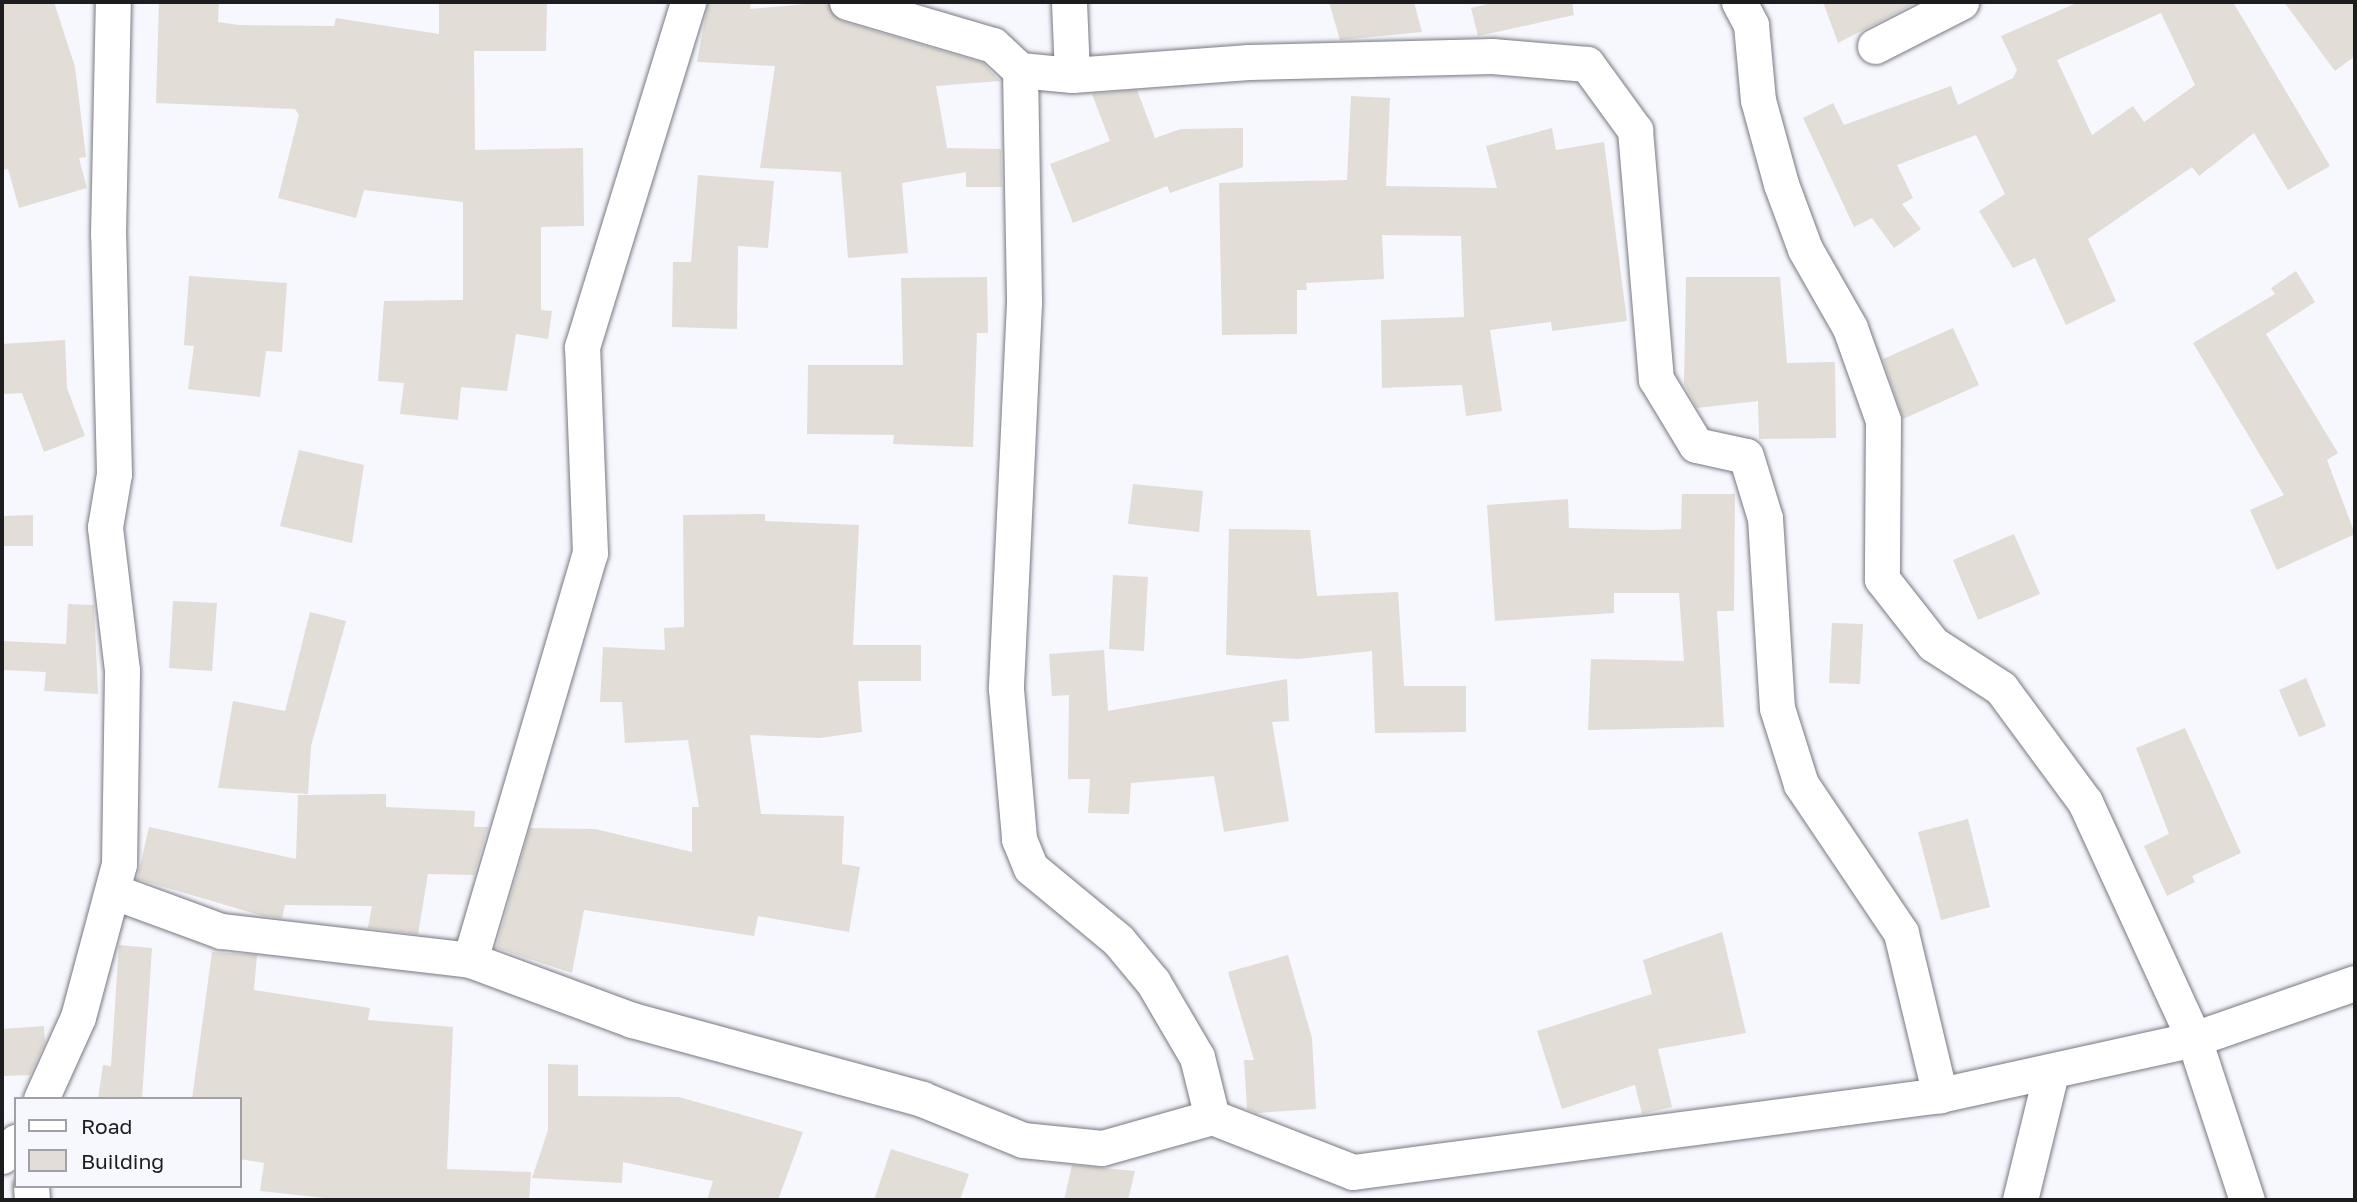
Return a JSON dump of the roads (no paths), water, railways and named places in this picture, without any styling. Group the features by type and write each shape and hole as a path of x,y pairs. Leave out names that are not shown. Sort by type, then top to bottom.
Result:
{"street":[{"path":"42,1097 78,1017 115,892 122,693 105,527 115,412 108,234 113,2"},
{"path":"470,960 590,552 582,347 688,2"},
{"path":"847,2 993,45 1020,70 1072,75 1249,62 1466,57 1587,64 1634,130 1656,379 1696,445 1746,456 1765,518 1777,708 1801,784 1901,933 1940,1095"},
{"path":"1069,2 1072,75"},
{"path":"1739,2 1751,25 1758,100 1781,184 1805,249 1850,328 1883,420 1882,579 1933,644 2001,688 2085,802 2194,1039 2247,1200"},
{"path":"1875,46 1961,2"},
{"path":"1020,70 1024,303 1006,689 1019,839 1031,868 1118,940 1153,982 1197,1057 1212,1117"},
{"path":"115,892 221,931 470,960 632,1020 922,1099 1023,1140 1102,1148 1212,1117 1353,1172 1940,1095 2051,1073 2194,1039 2355,983"},
{"path":"2020,1200 2051,1073"}]}
